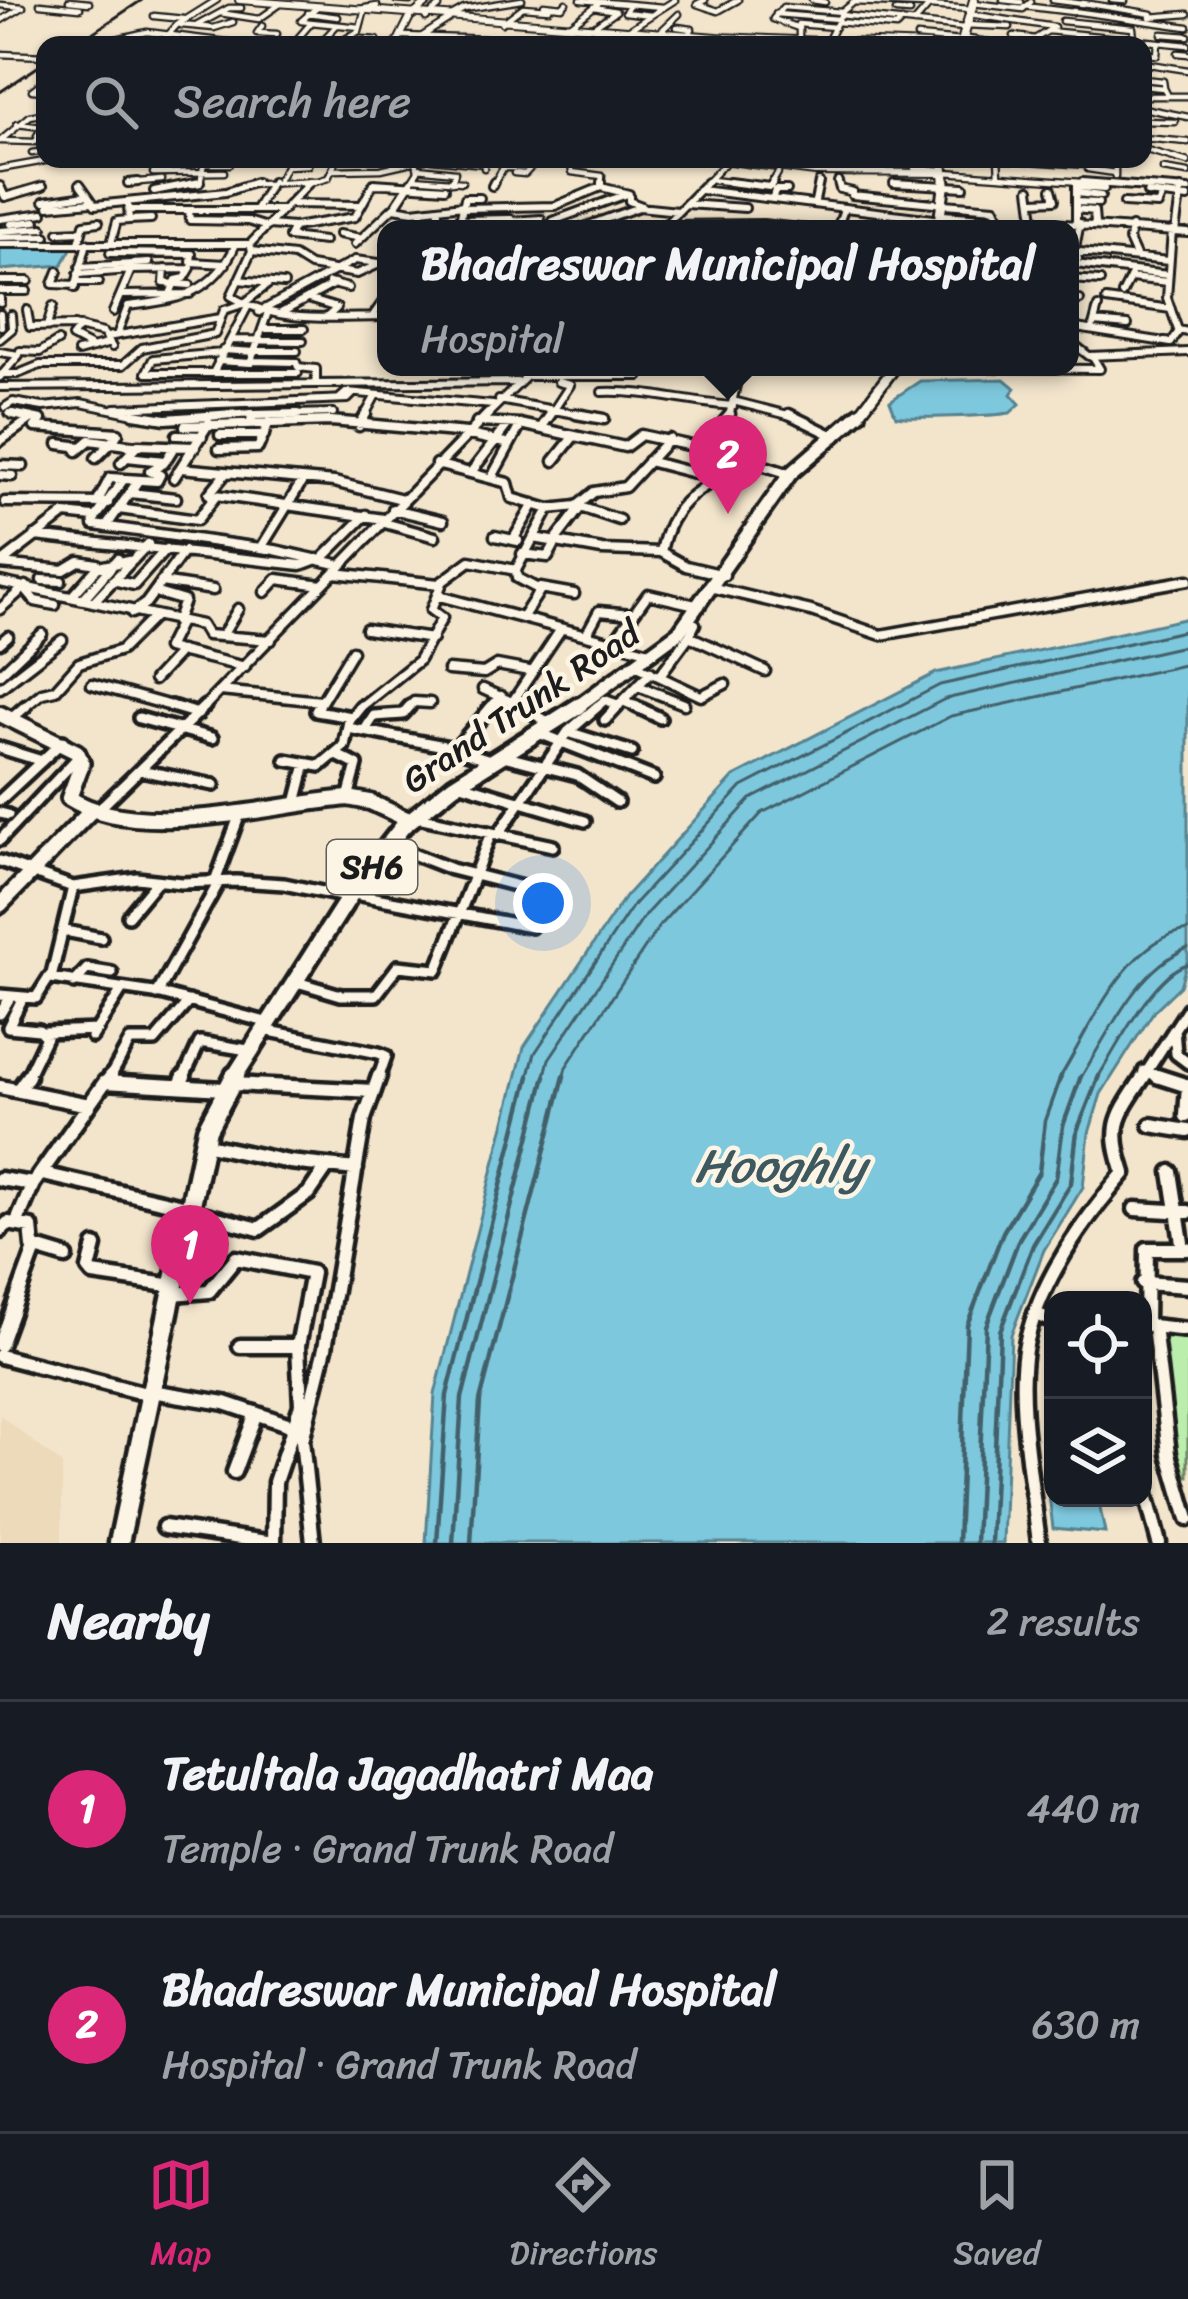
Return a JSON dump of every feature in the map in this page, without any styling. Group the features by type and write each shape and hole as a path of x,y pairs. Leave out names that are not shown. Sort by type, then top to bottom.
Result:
{"main road":[{"path":"963,36 972,4"},
{"path":"942,214 945,172"},
{"name":"Grand Trunk Road","path":"119,1543 203,1144 226,1086 263,1026 387,844 411,818 542,727 649,671 656,653 688,629 790,474 861,414 883,376"}],"street":[{"path":"32,0 23,5 85,3"},
{"path":"40,4 48,0"},
{"path":"58,0 85,3"},
{"path":"165,36 217,0"},
{"path":"349,36 366,13 384,0"},
{"path":"396,0 410,1"},
{"path":"405,16 430,0"},
{"path":"628,30 675,0"},
{"path":"705,0 697,4 718,11 738,0"},
{"path":"812,0 825,1 820,10"},
{"path":"1003,0 1022,4"},
{"path":"1054,0 1091,14 1154,18 1186,12"},
{"path":"1112,0 1125,1"},
{"path":"424,36 462,10 518,1"},
{"path":"502,23 546,4 626,1 663,7"},
{"path":"823,36 855,1 1106,6 1188,27"},
{"path":"0,21 23,8 3,2"},
{"path":"196,26 240,4 263,2 334,14 377,6"},
{"path":"569,26 584,5 597,3 615,10 593,28"},
{"path":"518,36 521,24 546,4"},
{"path":"537,25 546,4"},
{"path":"638,4 624,11 651,15"},
{"path":"776,14 896,27 905,18 892,15 914,4"},
{"path":"914,4 914,23"},
{"path":"972,4 1012,24 1135,36"},
{"path":"220,14 260,19 276,5"},
{"path":"257,13 276,5"},
{"path":"584,5 641,21"},
{"path":"799,36 800,29 773,19 787,6 820,10 839,19"},
{"path":"1040,36 1079,6"},
{"path":"1091,14 1106,6"},
{"path":"276,36 300,21 310,7"},
{"path":"426,18 439,7"},
{"path":"352,11 659,33 676,29 693,36"},
{"path":"1172,21 1186,12"},
{"path":"659,33 679,14"},
{"path":"154,16 214,28 233,22"},
{"path":"403,36 405,16"},
{"path":"787,24 839,19"},
{"path":"300,21 360,27"},
{"path":"902,21 937,25 963,36 1012,24"},
{"path":"299,36 311,22"},
{"path":"159,24 171,26 164,36"},
{"path":"310,36 325,24"},
{"path":"1003,36 1012,24"},
{"path":"327,36 337,25"},
{"path":"929,36 937,25"},
{"path":"262,26 256,32 267,36"},
{"path":"605,36 616,29"},
{"path":"1051,29 1061,36"},
{"path":"1014,36 1051,29 1077,29 1094,36"},
{"path":"1112,36 1119,32 1135,36"},
{"path":"1162,34 1188,40"},
{"path":"106,36 136,36"},
{"path":"176,36 199,36"},
{"path":"1178,50 1188,40"},
{"path":"1152,43 1188,54"},
{"path":"1152,55 1157,55 1155,44"},
{"path":"0,54 36,56"},
{"path":"1152,64 1188,67"},
{"path":"1155,65 1188,67"},
{"path":"1155,65 1156,80"},
{"path":"29,84 36,81"},
{"path":"1152,81 1163,81 1168,96"},
{"path":"1152,85 1164,88"},
{"path":"22,95 36,95"},
{"path":"1152,96 1188,96"},
{"path":"17,111 31,116"},
{"path":"1152,112 1175,121"},
{"path":"2,139 36,115"},
{"path":"1152,122 1188,117"},
{"path":"1156,137 1160,122"},
{"path":"0,125 36,127"},
{"path":"1152,138 1186,140 1185,162 1152,146"},
{"path":"2,139 36,142"},
{"path":"29,166 36,152"},
{"path":"0,171 36,163"},
{"path":"178,172 180,168"},
{"path":"199,185 203,168"},
{"path":"113,197 178,172 203,168 224,172"},
{"path":"256,209 258,199 285,168"},
{"path":"377,317 267,314 231,297 251,247 306,183 328,178 332,170 387,168"},
{"path":"382,220 394,211 420,168"},
{"path":"442,168 455,172 448,185"},
{"path":"492,185 503,168"},
{"path":"516,168 529,169"},
{"path":"571,168 572,172 602,176 602,187"},
{"path":"670,220 721,168"},
{"path":"711,179 771,187 780,168"},
{"path":"793,168 854,173 868,168 925,168 1115,178 1183,196"},
{"path":"854,168 854,173"},
{"path":"999,168 999,175"},
{"path":"1031,177 1036,168"},
{"path":"1105,168 1115,178"},
{"path":"1115,168 1115,178"},
{"path":"514,173 529,169"},
{"path":"1093,327 1171,343 1184,331 1172,310 1168,261 1188,174 1163,169"},
{"path":"0,171 20,171 20,176"},
{"path":"894,183 945,172"},
{"path":"945,172 964,187"},
{"path":"128,186 162,180"},
{"path":"150,182 199,194 276,181 316,181"},
{"path":"838,181 840,189 853,194 942,214"},
{"path":"199,194 190,220 294,227 356,216 374,183 462,182"},
{"path":"798,220 819,182"},
{"path":"85,192 127,200 175,195 214,184"},
{"path":"21,188 2,188 6,197 44,186"},
{"path":"47,198 49,206 97,186"},
{"path":"394,211 421,215 445,205 540,208 578,200 602,187 630,194"},
{"path":"1120,226 1127,188"},
{"path":"1030,189 1034,219"},
{"path":"1034,200 1055,200 1052,189"},
{"path":"701,190 811,201 846,212 1045,220"},
{"path":"773,197 775,190 787,190"},
{"path":"853,194 864,193"},
{"path":"556,220 630,194"},
{"path":"630,194 631,203 678,212"},
{"path":"842,220 853,194"},
{"path":"1076,194 1102,195 1076,194"},
{"path":"1076,194 1078,220"},
{"path":"1076,194 1094,211 1095,224"},
{"path":"1147,194 1161,199"},
{"path":"175,195 175,209"},
{"path":"1124,203 1183,196"},
{"path":"461,220 466,198 480,198"},
{"path":"127,200 128,220"},
{"path":"892,215 895,200"},
{"path":"604,202 629,211"},
{"path":"686,204 745,208"},
{"path":"129,210 362,205"},
{"path":"13,206 17,217"},
{"path":"283,226 290,206"},
{"path":"604,220 642,206"},
{"path":"0,207 0,229"},
{"path":"512,208 514,220"},
{"path":"540,208 541,219"},
{"path":"723,220 726,208"},
{"path":"229,231 241,209"},
{"path":"438,220 439,210"},
{"path":"0,229 17,217 43,213"},
{"path":"418,220 421,215"},
{"path":"349,218 350,223 377,228"},
{"path":"58,271 52,284 62,290 103,264 117,221 151,219"},
{"path":"192,242 203,219"},
{"path":"536,220 547,220"},
{"path":"77,279 84,224 99,222"},
{"path":"339,234 358,241 377,223"},
{"path":"1079,223 1187,235"},
{"path":"294,227 287,237 324,241"},
{"path":"1131,227 1130,240 1143,272"},
{"path":"0,229 42,228 0,229"},
{"path":"0,229 83,243 236,244 357,274 377,265"},
{"path":"59,232 82,231"},
{"path":"140,286 158,243"},
{"path":"111,341 128,307 196,294 211,284 236,244"},
{"path":"1079,252 1168,261"},
{"path":"110,253 192,254 190,268 170,294"},
{"path":"113,312 138,253"},
{"path":"244,385 267,314 286,297 338,269 358,260 377,262"},
{"path":"103,264 132,268"},
{"path":"77,279 148,266 226,265"},
{"path":"1079,267 1168,279"},
{"path":"190,268 217,275"},
{"path":"165,269 164,283 190,285"},
{"path":"0,290 6,271"},
{"path":"1131,274 1168,279"},
{"path":"1122,294 1131,274"},
{"path":"77,279 99,282"},
{"path":"318,280 348,288"},
{"path":"1079,280 1100,281"},
{"path":"0,290 29,281"},
{"path":"1,376 40,364 113,367 142,348 217,332 225,309 244,305 270,283"},
{"path":"211,284 284,284"},
{"path":"267,314 334,284"},
{"path":"0,290 27,291"},
{"path":"260,291 337,308 327,316"},
{"path":"123,295 196,294"},
{"path":"1106,300 1172,310"},
{"path":"307,316 324,304"},
{"path":"214,374 238,328 244,305"},
{"path":"47,326 53,306"},
{"path":"1093,327 1098,307"},
{"path":"371,317 377,309"},
{"path":"27,310 29,327 80,327 111,341"},
{"path":"0,314 1,326"},
{"path":"0,339 13,328 11,315"},
{"path":"74,351 220,318"},
{"path":"175,326 178,342"},
{"path":"1079,327 1128,326"},
{"path":"1,376 35,327"},
{"path":"80,327 72,337 90,346"},
{"path":"238,328 304,329"},
{"path":"231,340 303,341"},
{"path":"0,352 40,352 58,341"},
{"path":"184,356 188,341"},
{"path":"1079,348 1100,369"},
{"path":"253,356 297,351"},
{"path":"1092,356 1188,352"},
{"path":"188,374 196,355"},
{"path":"1079,369 1100,369 1113,355"},
{"path":"298,373 146,374 153,359 253,356 316,369 316,384"},
{"path":"434,383 436,376"},
{"path":"0,905 272,640 524,376"},
{"path":"0,387 434,383 573,376"},
{"path":"632,390 638,376"},
{"path":"694,471 724,424 738,376"},
{"path":"519,380 570,383 541,428"},
{"path":"602,392 632,390 682,403 733,403 784,412 836,437"},
{"path":"116,408 337,399 354,393 496,403 604,418"},
{"path":"359,426 376,395"},
{"path":"333,417 337,399"},
{"path":"0,421 4,409 15,402 44,407 53,402 116,408 163,419 333,417 359,426 466,433 509,444"},
{"path":"4,409 41,420 34,427 118,433 96,458"},
{"path":"185,425 333,417"},
{"path":"0,441 32,418"},
{"path":"174,478 209,422"},
{"path":"219,448 258,448 268,422"},
{"path":"477,422 521,424 625,447"},
{"path":"472,471 509,423"},
{"path":"492,477 521,424"},
{"path":"25,440 38,427"},
{"path":"220,436 264,435"},
{"path":"617,457 641,435 705,448 790,474"},
{"path":"177,436 202,436"},
{"path":"554,461 574,436"},
{"path":"522,554 549,557 578,507 594,492 625,487 669,439"},
{"path":"59,443 79,449 90,440 195,448"},
{"path":"136,446 124,460 166,461"},
{"path":"97,503 110,478 157,482 160,475 150,472 166,461 174,447"},
{"path":"648,461 717,479"},
{"path":"436,464 492,477 512,485 512,497 549,509 578,507 620,520"},
{"path":"0,465 23,466"},
{"path":"661,552 671,512 717,479 752,465"},
{"path":"181,468 334,482 402,500"},
{"path":"226,473 209,494 366,515 435,537"},
{"path":"0,475 12,476"},
{"path":"94,520 124,479"},
{"path":"260,548 303,480"},
{"path":"106,527 138,481"},
{"path":"130,493 176,498"},
{"path":"188,539 216,496"},
{"path":"67,569 0,564 73,502"},
{"path":"2,503 108,503"},
{"path":"513,540 534,504"},
{"path":"119,509 199,519"},
{"path":"393,509 443,521"},
{"path":"549,509 522,554 517,578 574,594"},
{"path":"64,514 94,520"},
{"path":"35,536 301,565 319,560 366,515"},
{"path":"112,580 134,585 188,519"},
{"path":"94,520 106,527 260,548 319,560 337,569 442,584"},
{"path":"83,598 112,580 156,535"},
{"path":"496,536 608,551 661,552 719,581 880,635 1111,590 1188,580"},
{"path":"133,613 184,551"},
{"path":"83,598 118,559"},
{"path":"57,585 67,569 81,561 133,560"},
{"path":"286,760 320,766 344,746 350,723 408,673 432,638 442,618 431,612 442,584 470,561 516,570"},
{"path":"83,598 97,564"},
{"path":"1,582 16,565"},
{"path":"0,609 51,568"},
{"path":"265,592 277,579 322,585"},
{"path":"1,582 57,585 133,613 201,625 206,635 272,640"},
{"path":"161,582 213,590"},
{"path":"32,585 34,601 55,605"},
{"path":"522,618 540,588"},
{"path":"154,592 184,601 166,647 245,667"},
{"path":"476,605 488,592"},
{"path":"614,641 650,594 700,605"},
{"path":"440,596 656,653"},
{"path":"222,636 238,609"},
{"path":"587,633 599,611 632,614"},
{"path":"5,716 55,690 79,663 97,663 122,650 153,618"},
{"path":"366,629 432,638"},
{"path":"513,700 561,629"},
{"path":"605,720 688,629 765,671"},
{"path":"0,674 42,634"},
{"path":"0,688 62,640"},
{"path":"154,680 181,651"},
{"path":"352,651 318,713 375,736 577,775 617,802"},
{"path":"448,670 484,673 496,665 529,671"},
{"path":"649,671 701,696 725,684"},
{"path":"92,684 198,714"},
{"path":"638,686 684,704"},
{"path":"483,689 513,700 542,727 653,778"},
{"path":"220,691 321,701"},
{"path":"456,748 501,696"},
{"path":"365,730 374,716 399,716 414,702 430,704"},
{"path":"297,982 341,995 354,991 376,995 398,966 437,970 473,874 495,834 565,736 602,702 621,703 660,718"},
{"path":"5,716 63,741 80,755 81,768 69,798 91,813 203,814 348,798 411,818 553,846"},
{"path":"139,718 212,738"},
{"path":"565,736 632,752"},
{"path":"0,800 5,790 63,741"},
{"path":"0,748 42,761"},
{"path":"335,754 356,764 348,798"},
{"path":"0,840 80,755"},
{"path":"296,803 306,764"},
{"path":"140,770 214,785"},
{"path":"458,783 585,820"},
{"path":"157,994 217,882 240,811"},
{"path":"387,844 550,894"},
{"path":"0,861 73,887 137,878 284,884 462,911 531,927"},
{"path":"128,916 157,881"},
{"path":"12,996 36,998 50,976 73,887"},
{"path":"64,931 101,938"},
{"path":"74,983 87,969 112,973"},
{"path":"50,976 189,1001 322,1044 382,1051 386,1056 356,1169 326,1348 299,1428 274,1482 274,1543 164,1527"},
{"path":"12,996 8,1027 94,1034 121,992"},
{"path":"0,1014 12,996"},
{"path":"16,1224 38,1179 108,1080 130,1040 155,1041 189,1001"},
{"path":"1039,1543 1025,1414 1025,1349 1054,1272 1092,1210 1120,1184 1124,1167 1112,1137 1118,1115 1188,1008"},
{"path":"1174,1029 1176,1054 1188,1063"},
{"path":"18,1090 37,1064 44,1032"},
{"path":"180,1084 200,1042 248,1050"},
{"path":"1144,1071 1188,1085 1186,1116"},
{"path":"108,1080 374,1091"},
{"path":"0,1087 89,1105"},
{"path":"1151,1125 1188,1131"},
{"path":"203,1144 356,1169"},
{"path":"0,1179 38,1179 260,1229 309,1192 328,1167"},
{"path":"1144,1291 1149,1247 1185,1249 1171,1172"},
{"path":"1135,1209 1181,1212"},
{"path":"0,1232 5,1224 34,1229 35,1249 0,1345"},
{"path":"95,1246 90,1272 173,1290 209,1291 236,1258 307,1268 312,1273 298,1346 301,1460 313,1543"},
{"path":"35,1249 66,1257"},
{"path":"1143,1283 1188,1286"},
{"path":"1036,1314 1044,1317"},
{"path":"1152,1326 1188,1330"},
{"path":"240,1346 298,1346"},
{"path":"1152,1353 1162,1419 1188,1519"},
{"path":"0,1356 150,1393 225,1403 299,1428"},
{"path":"234,1472 256,1414"},
{"path":"1149,1507 1159,1543"}],"shaded area":[{"path":"0,1415 62,1464 62,1543 0,1543"}],"green space":[{"path":"1157,1329 1188,1332 1188,1476 1177,1476"}],"water":[{"path":"0,248 71,249 62,265 0,270"},
{"path":"1004,379 1015,388 1011,394 1020,404 1010,413 904,417 896,416 890,401 920,381"},
{"name":"Hooghly","path":"1188,618 1188,958 1180,986 1154,1011 1101,1094 1089,1133 1083,1187 1044,1250 1011,1335 1003,1543 426,1543 435,1394 524,1047 625,897 734,777 936,673"},
{"path":"1050,1507 1100,1507 1105,1533 1053,1528"}],"railway":[{"path":"88,36 142,0"},
{"path":"0,92 36,68"}],"place":[{"name":"Bhadreswar Municipal Hospital","path":"728,514"},
{"name":"Tetultala Jagadhatri Maa","path":"190,1304"}]}
